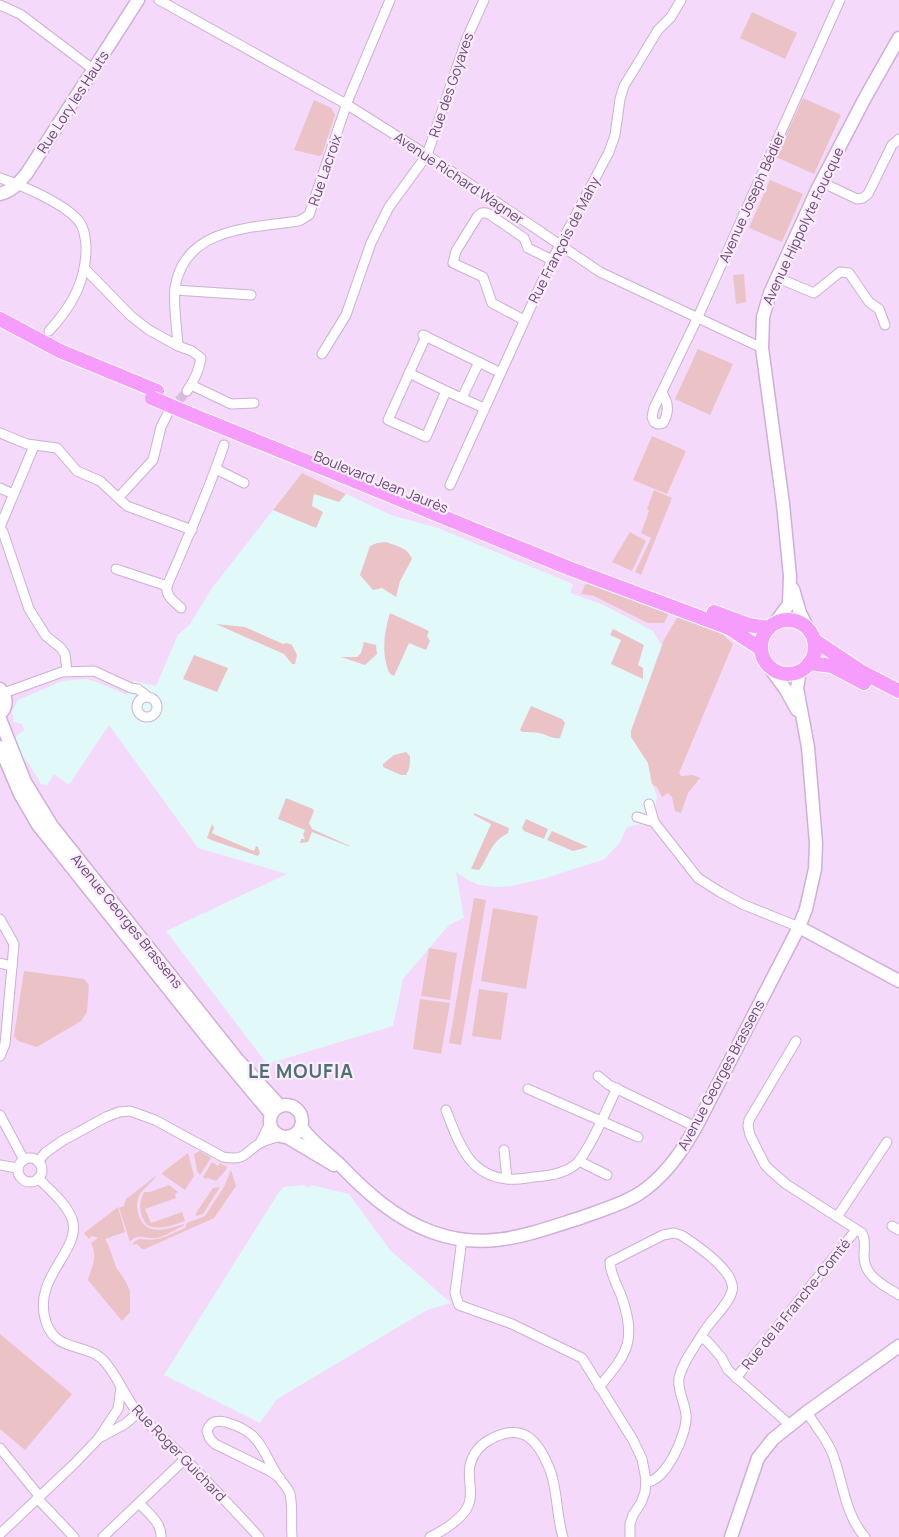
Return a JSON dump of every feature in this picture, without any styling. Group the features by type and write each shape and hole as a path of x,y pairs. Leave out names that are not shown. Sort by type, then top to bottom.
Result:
{"main road":[{"name":"Boulevard Jean Jaurès","path":"0,318 60,350 154,395"},
{"name":"Boulevard Jean Jaurès","path":"0,330 60,360 154,395 575,561 740,622 772,626 791,620 804,625 812,635 862,672 899,691"},
{"name":"Boulevard Jean Jaurès","path":"192,410 571,569 729,628 762,649"},
{"path":"772,626 762,642 763,657 774,670 783,673 792,674 805,667 814,656 815,648 812,635"},
{"path":"805,667 832,666 899,701"}],"street":[{"name":"Rue Lory les Hauts","path":"0,194 18,185 138,0"},
{"name":"Avenue Richard Wagner","path":"159,0 346,104 427,155 600,272 762,348"},
{"name":"Rue Lacroix","path":"178,346 175,290 179,272 189,256 204,242 225,232 299,221 309,215 346,104 390,0"},
{"name":"Rue des Goyaves","path":"322,354 346,316 371,242 389,207 427,155 467,38 484,0"},
{"name":"Rue François de Mahy","path":"450,485 499,372 552,260 609,152 615,135 620,99 624,86 658,30 681,0"},
{"name":"Avenue Joseph Bédier","path":"662,393 840,0"},
{"path":"0,5 20,14 94,70"},
{"name":"Avenue Hippolyte Foucque","path":"772,626 789,604 790,576 783,504 762,348 762,324 765,307 821,182 899,38"},
{"path":"821,182 857,199 863,198 868,194 892,145 899,139"},
{"path":"0,178 64,208 78,221 85,233 85,269 71,303 63,316 49,331"},
{"path":"524,320 492,303 483,277 453,263 456,251 477,217 480,213 484,212 524,238 528,248 552,260"},
{"path":"85,269 131,316 149,330 178,346 192,351 201,358 200,366 189,388 231,404 254,403"},
{"path":"778,278 814,293 840,272 849,273 869,302 879,309 885,325"},
{"path":"175,290 251,295"},
{"path":"446,391 426,437 388,420 425,336 499,372"},
{"path":"462,398 479,362"},
{"path":"409,373 484,408"},
{"path":"118,497 153,460 161,427 167,415"},
{"path":"0,433 34,446 57,448 77,471 100,481 127,506 192,530"},
{"path":"181,608 167,595 167,586 192,530 224,445"},
{"path":"34,446 0,528 29,609 46,636 61,648 65,654 67,671"},
{"path":"216,469 244,483"},
{"path":"0,488 14,494"},
{"path":"116,569 167,586"},
{"name":"Avenue Hippolyte Foucque","path":"790,576 800,613 812,635"},
{"name":"Avenue Georges Brassens","path":"768,664 803,720"},
{"name":"Avenue Georges Brassens","path":"301,1126 304,1132 393,1213 434,1233 462,1239 499,1241 532,1234 602,1210 637,1195 656,1180 684,1148 696,1127 799,927 806,909 815,869 816,843 808,747 797,688 805,667"},
{"path":"0,714 5,708 6,703 2,691 67,671 94,671 131,688 138,689 144,698"},
{"name":"Avenue Georges Brassens","path":"0,719 25,782 52,826 237,1060 274,1114"},
{"name":"Avenue Georges Brassens","path":"0,747 14,781 38,825 210,1041 274,1114"},
{"path":"649,804 654,822 698,878 742,904 799,927 899,981"},
{"path":"637,817 654,822"},
{"path":"0,919 14,944 5,1044 0,1056"},
{"path":"0,963 12,966"},
{"path":"796,1041 750,1120 748,1130 760,1157 771,1171 786,1184 864,1236 864,1260 869,1274 899,1295"},
{"path":"598,1076 617,1088 696,1127"},
{"path":"446,1110 465,1156 479,1168 490,1174 507,1179 545,1176 563,1171 579,1161 617,1088"},
{"path":"528,1089 638,1137"},
{"path":"38,1162 62,1140 119,1112 130,1111 155,1120 224,1157 236,1159 250,1152 260,1143 274,1114 291,1106 300,1115 301,1126 294,1135 260,1143"},
{"path":"274,1114 273,1131 284,1137"},
{"path":"0,1115 24,1160"},
{"name":"Avenue Georges Brassens","path":"284,1137 347,1172"},
{"path":"837,1217 887,1142"},
{"path":"504,1150 507,1179"},
{"path":"29,1158 38,1162 42,1172 38,1178 32,1181 24,1180 19,1174 18,1168 24,1160 29,1158"},
{"path":"579,1161 607,1175"},
{"path":"0,1165 18,1168"},
{"name":"Rue Roger Guichard","path":"38,1178 57,1197 73,1220 73,1231 69,1247 56,1268 43,1303 46,1322 50,1330 59,1340 74,1348 91,1352 102,1358 136,1409 259,1537"},
{"name":"Rue de la Franche-Comté","path":"736,1378 856,1230"},
{"path":"600,1387 626,1352 629,1340 624,1305 610,1269 610,1262 668,1233 681,1235 724,1269 733,1287 730,1297 685,1360 679,1378 679,1391 686,1416 686,1424 668,1468 656,1479 646,1482"},
{"path":"462,1239 455,1293 459,1305 512,1324 582,1358 633,1440 642,1459 646,1482 641,1503 633,1515 630,1524 630,1537"},
{"path":"701,1337 721,1357 728,1370 736,1378 790,1425"},
{"path":"731,1537 751,1474 758,1458 773,1438 806,1412 899,1346"},
{"path":"0,1534 98,1439 118,1409 121,1387"},
{"path":"98,1439 125,1424 136,1409 126,1406 118,1409"},
{"path":"806,1412 833,1453 849,1508 858,1530 865,1537"},
{"path":"280,1478 270,1471 215,1444 210,1439 207,1431 208,1427 213,1422 220,1421 243,1428 258,1440 290,1494 292,1537"},
{"path":"430,1537 446,1534 468,1508 471,1482 470,1466 478,1448 502,1433 515,1431 530,1438 541,1452 550,1470 563,1537"},
{"path":"0,1448 38,1498 74,1537"},
{"path":"103,1537 185,1459"},
{"path":"139,1504 156,1521 162,1534 161,1537"}],"shaded area":[{"path":"0,0 899,0 899,1537 0,1537"},
{"path":"752,12 797,33 785,59 740,38"},
{"path":"803,98 841,115 814,174 776,157"},
{"path":"314,100 331,108 335,115 322,155 319,156 294,150"},
{"path":"770,180 803,194 782,242 749,228"},
{"path":"744,274 746,302 736,304 733,275"},
{"path":"698,349 733,364 710,415 675,399"},
{"path":"652,436 686,451 667,494 633,480"},
{"path":"302,473 391,515 438,528 573,584 570,593 604,605 653,631 662,646 631,731 631,737 648,763 652,784 657,796 655,809 657,815 651,826 641,824 627,827 620,842 605,859 543,879 512,886 497,887 479,885 456,872 464,918 449,925 403,979 393,1026 267,1064 166,931 287,874 198,848 109,725 69,785 54,774 47,785 41,784 29,764 9,742 24,730 22,724 14,722 12,711 18,700 62,681 86,679 127,695 134,681 156,686 178,635 190,624 212,588"},
{"path":"302,473 346,494 339,502 314,494 312,506 323,512 316,528 273,510"},
{"path":"654,490 672,498 641,575 635,572 651,538 641,533"},
{"path":"630,532 646,541 632,571 612,562"},
{"path":"386,542 405,550 412,559 400,581 396,597 382,588 373,590 360,575 370,546"},
{"path":"590,583 669,613 664,623 648,623 594,596 581,594 585,585"},
{"path":"390,613 429,631 427,636 430,641 426,650 409,643 394,676 390,674 387,667 384,652 386,628"},
{"path":"678,616 721,633 733,644 679,773 681,776 693,775 700,778 688,793 681,813 675,811 672,797 668,793 662,797 657,787 652,784 648,763 631,737 631,731 664,640"},
{"path":"216,624 245,627 283,644 292,645 297,655 295,664 292,664 284,654"},
{"path":"613,629 644,645 638,665 643,668 643,679 611,664 621,640 610,635"},
{"path":"364,642 376,645 377,654 365,665 341,657 357,657 361,653"},
{"path":"194,655 228,668 217,692 183,679"},
{"path":"531,706 562,719 565,723 560,738 553,738 538,733 522,732 520,730"},
{"path":"406,752 410,756 410,764 406,775 401,775 383,767 383,764 394,755"},
{"path":"286,798 313,809 314,811 309,823 312,829 350,846 312,832 308,842 300,843 301,839 305,839 303,835 305,830 278,819"},
{"path":"474,813 509,828 508,833 493,845 479,870 471,869 491,824 474,815"},
{"path":"526,819 548,829 544,839 524,831 522,828"},
{"path":"212,824 214,828 212,833 254,851 256,846 260,853 258,856 207,838"},
{"path":"552,831 588,847 573,851 547,840"},
{"path":"474,898 486,900 461,1045 449,1043"},
{"path":"493,908 538,916 526,989 481,981"},
{"path":"429,948 457,953 450,1000 421,996"},
{"path":"24,971 84,979 89,985 87,1012 81,1021 37,1047 18,1041 14,1036"},
{"path":"479,989 508,993 501,1040 472,1036"},
{"path":"420,999 450,1003 441,1054 413,1049"},
{"path":"200,1151 211,1158 200,1175 197,1171 194,1154"},
{"path":"188,1153 194,1176 185,1190 162,1174"},
{"path":"212,1162 218,1166 220,1163 227,1167 216,1181 203,1177"},
{"path":"231,1170 236,1186 214,1218 145,1249 142,1249 137,1244 132,1245 139,1239 152,1240 168,1236 185,1228 187,1223 205,1216 224,1187"},
{"path":"157,1175 143,1190 138,1199 138,1211 142,1223 147,1227 158,1230 184,1224 160,1237 136,1237 130,1242 119,1208 124,1206 126,1199"},
{"path":"169,1185 178,1192 175,1194 176,1198 145,1209 151,1223 182,1212 185,1221 171,1226 152,1227 147,1225 140,1209 144,1192 150,1192"},
{"path":"304,1185 309,1188 311,1185 349,1194 390,1250 451,1303 427,1310 277,1399 260,1423 164,1375 279,1192 284,1187"},
{"path":"220,1187 203,1214 196,1216 196,1213 213,1188"},
{"path":"118,1207 125,1232 105,1239 116,1267 130,1291 130,1312 122,1321 88,1280 94,1257 91,1243 98,1238 92,1236 89,1239 84,1233"},
{"path":"0,1334 72,1394 25,1450 0,1429"}],"tunnel":[{"path":"170,411 187,391"}],"district":[{"name":"LE MOUFIA","path":"301,1071"}]}
